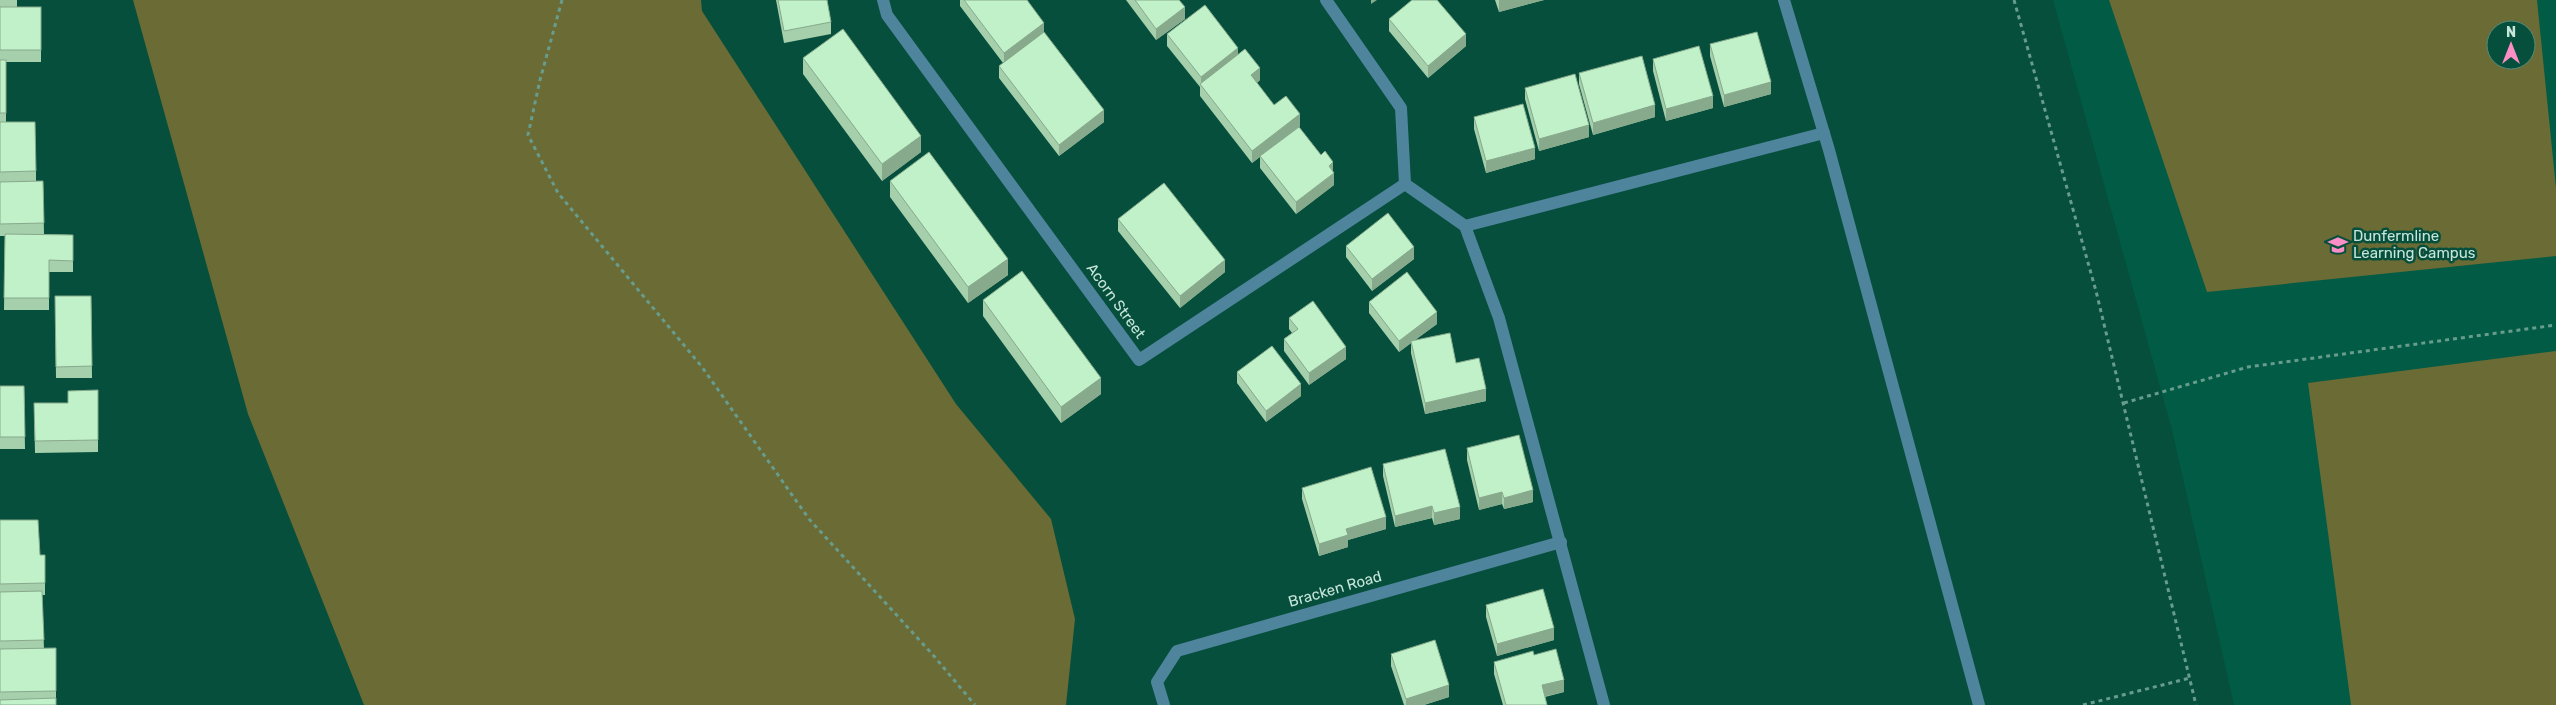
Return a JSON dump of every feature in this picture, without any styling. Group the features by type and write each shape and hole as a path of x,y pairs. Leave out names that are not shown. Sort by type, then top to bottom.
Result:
{"street":[{"name":"Acorn Street","path":"884,0 887,15 1140,360 1405,184"},
{"path":"1326,0 1401,108 1405,184 1464,226 1499,318 1604,705"},
{"path":"1784,0 1824,133 1979,705"},
{"path":"1464,226 1824,133"},
{"name":"Bracken Road","path":"1164,705 1157,682 1177,651 1561,542"}],"path":[{"path":"562,0 540,80 528,135 558,193 702,367 810,519 933,655 975,705"},
{"path":"2014,0 2096,291 2196,705"},
{"path":"2124,403 2248,367 2556,325"},
{"path":"2083,705 2190,678"}],"shaded area":[{"path":"133,0 701,0 702,11 956,404 1051,519 1075,619 1066,705 364,705 248,414"},
{"name":"Dunfermline Learning Campus","path":"2053,0 2556,0 2556,705 2234,705 2172,430"},
{"path":"2109,0 2537,0 2556,188 2556,256 2207,292"},
{"path":"2556,351 2556,705 2351,705 2308,383"}],"building":[{"path":"778,0 827,0 831,22 784,31"},
{"path":"964,0 1027,0 1044,23 1004,53"},
{"path":"1135,0 1179,0 1185,7 1156,29"},
{"path":"1412,0 1437,0 1466,34 1428,66 1389,19"},
{"path":"1205,5 1238,48 1201,77 1167,34"},
{"path":"0,7 41,7 41,50 0,50"},
{"path":"843,29 921,136 882,164 803,58"},
{"path":"1044,32 1104,110 1059,145 999,66"},
{"path":"1757,32 1771,82 1724,95 1710,44"},
{"path":"1699,46 1713,96 1666,109 1653,59"},
{"path":"1245,49 1260,68 1251,75 1274,105 1286,96 1300,114 1252,151 1200,84"},
{"path":"1642,56 1655,105 1593,123 1579,73"},
{"path":"0,60 6,60 6,113 0,113"},
{"path":"1575,74 1589,125 1539,139 1525,88"},
{"path":"1523,104 1535,148 1486,161 1474,117"},
{"path":"0,122 35,122 36,171 0,172"},
{"path":"1299,127 1321,155 1325,151 1333,162 1329,166 1334,173 1296,202 1260,156"},
{"path":"929,152 1008,259 968,287 890,181"},
{"path":"43,181 44,223 0,224 0,182"},
{"path":"1164,183 1225,260 1180,296 1118,219"},
{"path":"1388,213 1414,247 1372,279 1346,246"},
{"path":"5,234 73,235 73,261 49,260 49,298 4,298"},
{"path":"1022,271 1101,378 1061,407 983,300"},
{"path":"1407,272 1437,312 1399,341 1369,302"},
{"path":"55,296 91,296 92,366 56,367"},
{"path":"1313,301 1346,347 1309,373 1284,339 1298,329 1289,318"},
{"path":"1450,333 1456,363 1479,358 1486,389 1425,403 1411,341"},
{"path":"1272,346 1301,384 1266,411 1237,372"},
{"path":"0,386 24,386 25,437 0,437"},
{"path":"98,390 98,440 35,441 34,403 68,403 68,391"},
{"path":"1519,435 1533,490 1504,498 1502,492 1479,498 1467,448"},
{"path":"1445,449 1460,507 1434,513 1432,506 1395,516 1383,464"},
{"path":"1371,467 1386,517 1346,529 1348,535 1319,544 1302,488"},
{"path":"0,520 38,520 40,555 45,555 45,583 0,584"},
{"path":"1543,589 1554,628 1497,644 1486,605"},
{"path":"42,591 44,640 0,641 0,592"},
{"path":"1435,640 1449,685 1406,699 1391,654"},
{"path":"56,648 56,691 0,692 0,649"},
{"path":"1556,649 1564,680 1542,685 1547,705 1506,705 1494,662 1533,651 1534,655"},
{"path":"56,698 56,705 0,705 0,700"}],"place":[{"name":"Dunfermline Learning Campus","path":"2338,245"}]}
